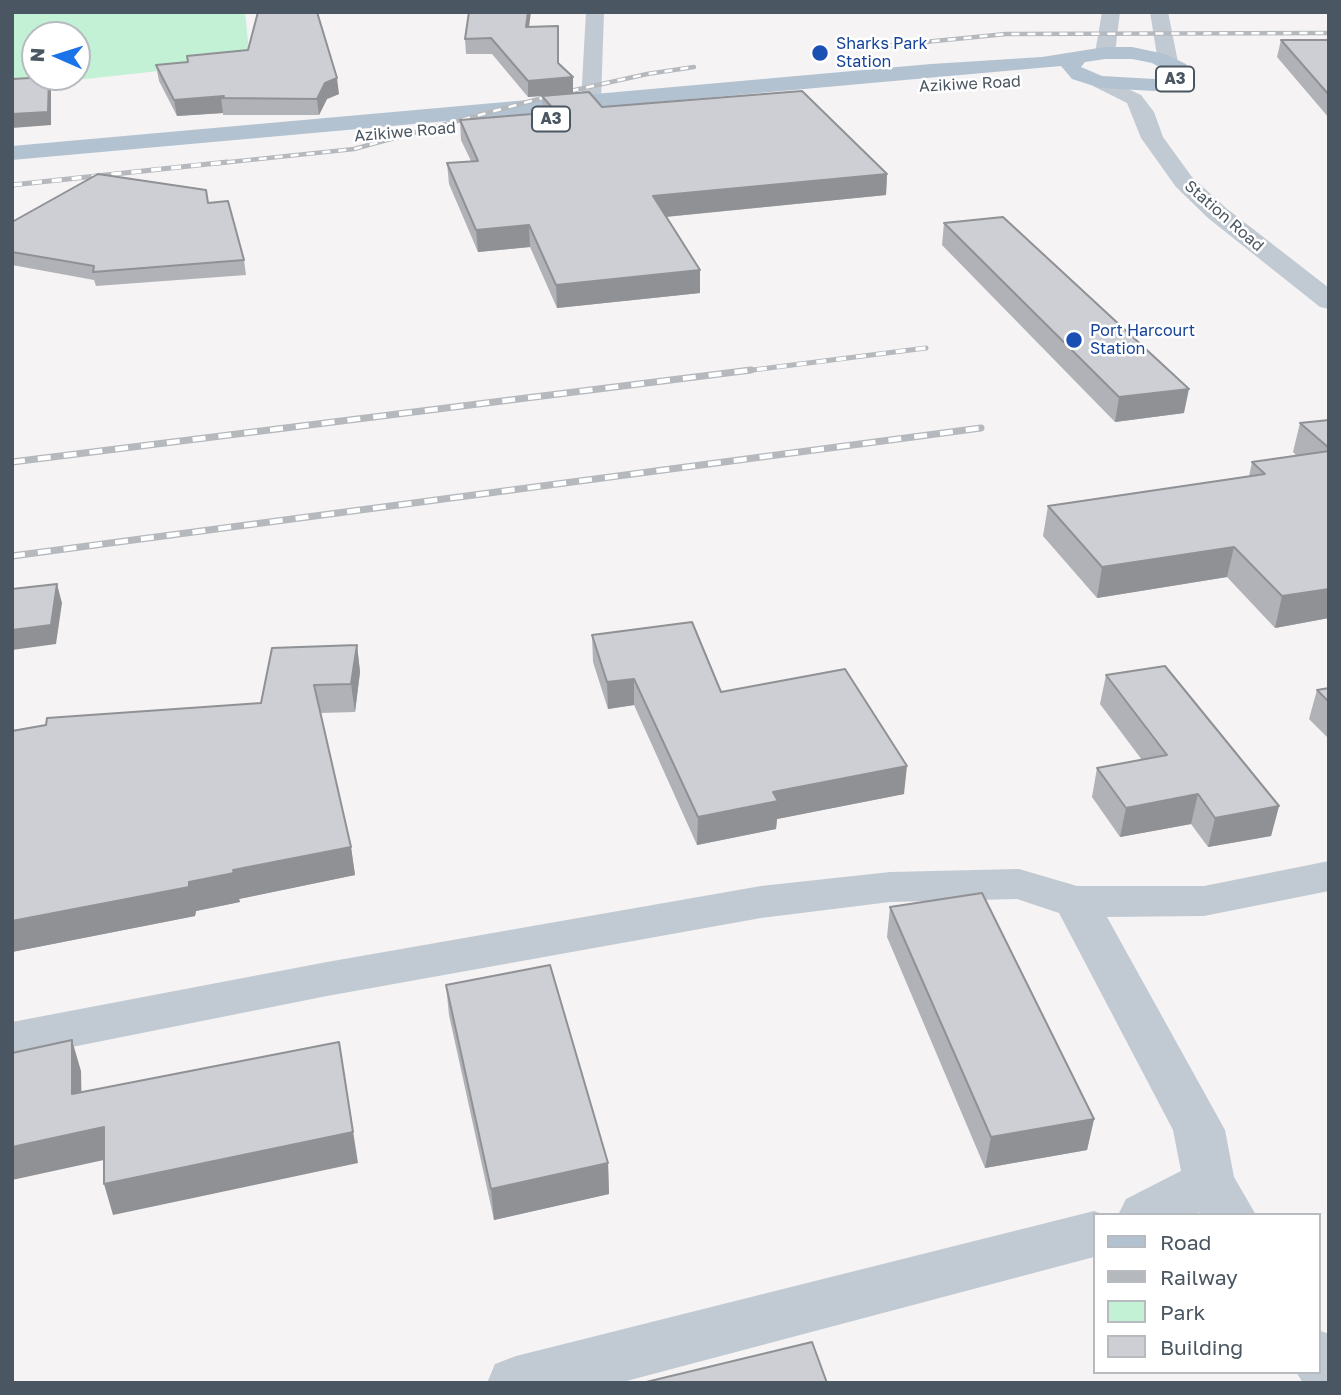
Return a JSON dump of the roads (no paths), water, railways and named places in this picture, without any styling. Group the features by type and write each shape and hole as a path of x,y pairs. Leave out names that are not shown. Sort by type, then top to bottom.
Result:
{"main road":[{"name":"A3","path":"1077,59 1105,53 1132,53 1170,71"},
{"name":"Azikiwe Road","path":"12,153 1077,59"},
{"path":"1077,59 1071,64 1072,69 1096,81"},
{"name":"A3","path":"1096,81 1138,86 1170,71"},
{"name":"Azikiwe Road","path":"12,169 939,84 1096,81"}],"street":[{"path":"591,101 595,12"},
{"path":"1105,53 1105,36 1111,12"},
{"path":"1143,112 1147,100 1170,71 1159,12"},
{"name":"Station Road","path":"1096,81 1134,99 1143,112 1152,138 1184,182 1217,213 1329,301"},
{"path":"12,1041 327,979 761,902 890,887 1019,884 1076,902 1204,901 1329,876"},
{"path":"1076,902 1199,1130 1219,1198 1154,1213"},
{"path":"516,1383 1092,1235"}],"railway":[{"path":"884,46 1006,34 1329,33"},
{"path":"211,164 354,149 557,94 647,74 694,67"},
{"path":"12,185 227,162"},
{"path":"737,372 926,348"},
{"path":"12,462 751,370"},
{"path":"12,556 981,428"}],"place":[{"name":"Sharks Park Station","path":"820,53"},
{"name":"Port Harcourt Station","path":"1074,340"}]}
